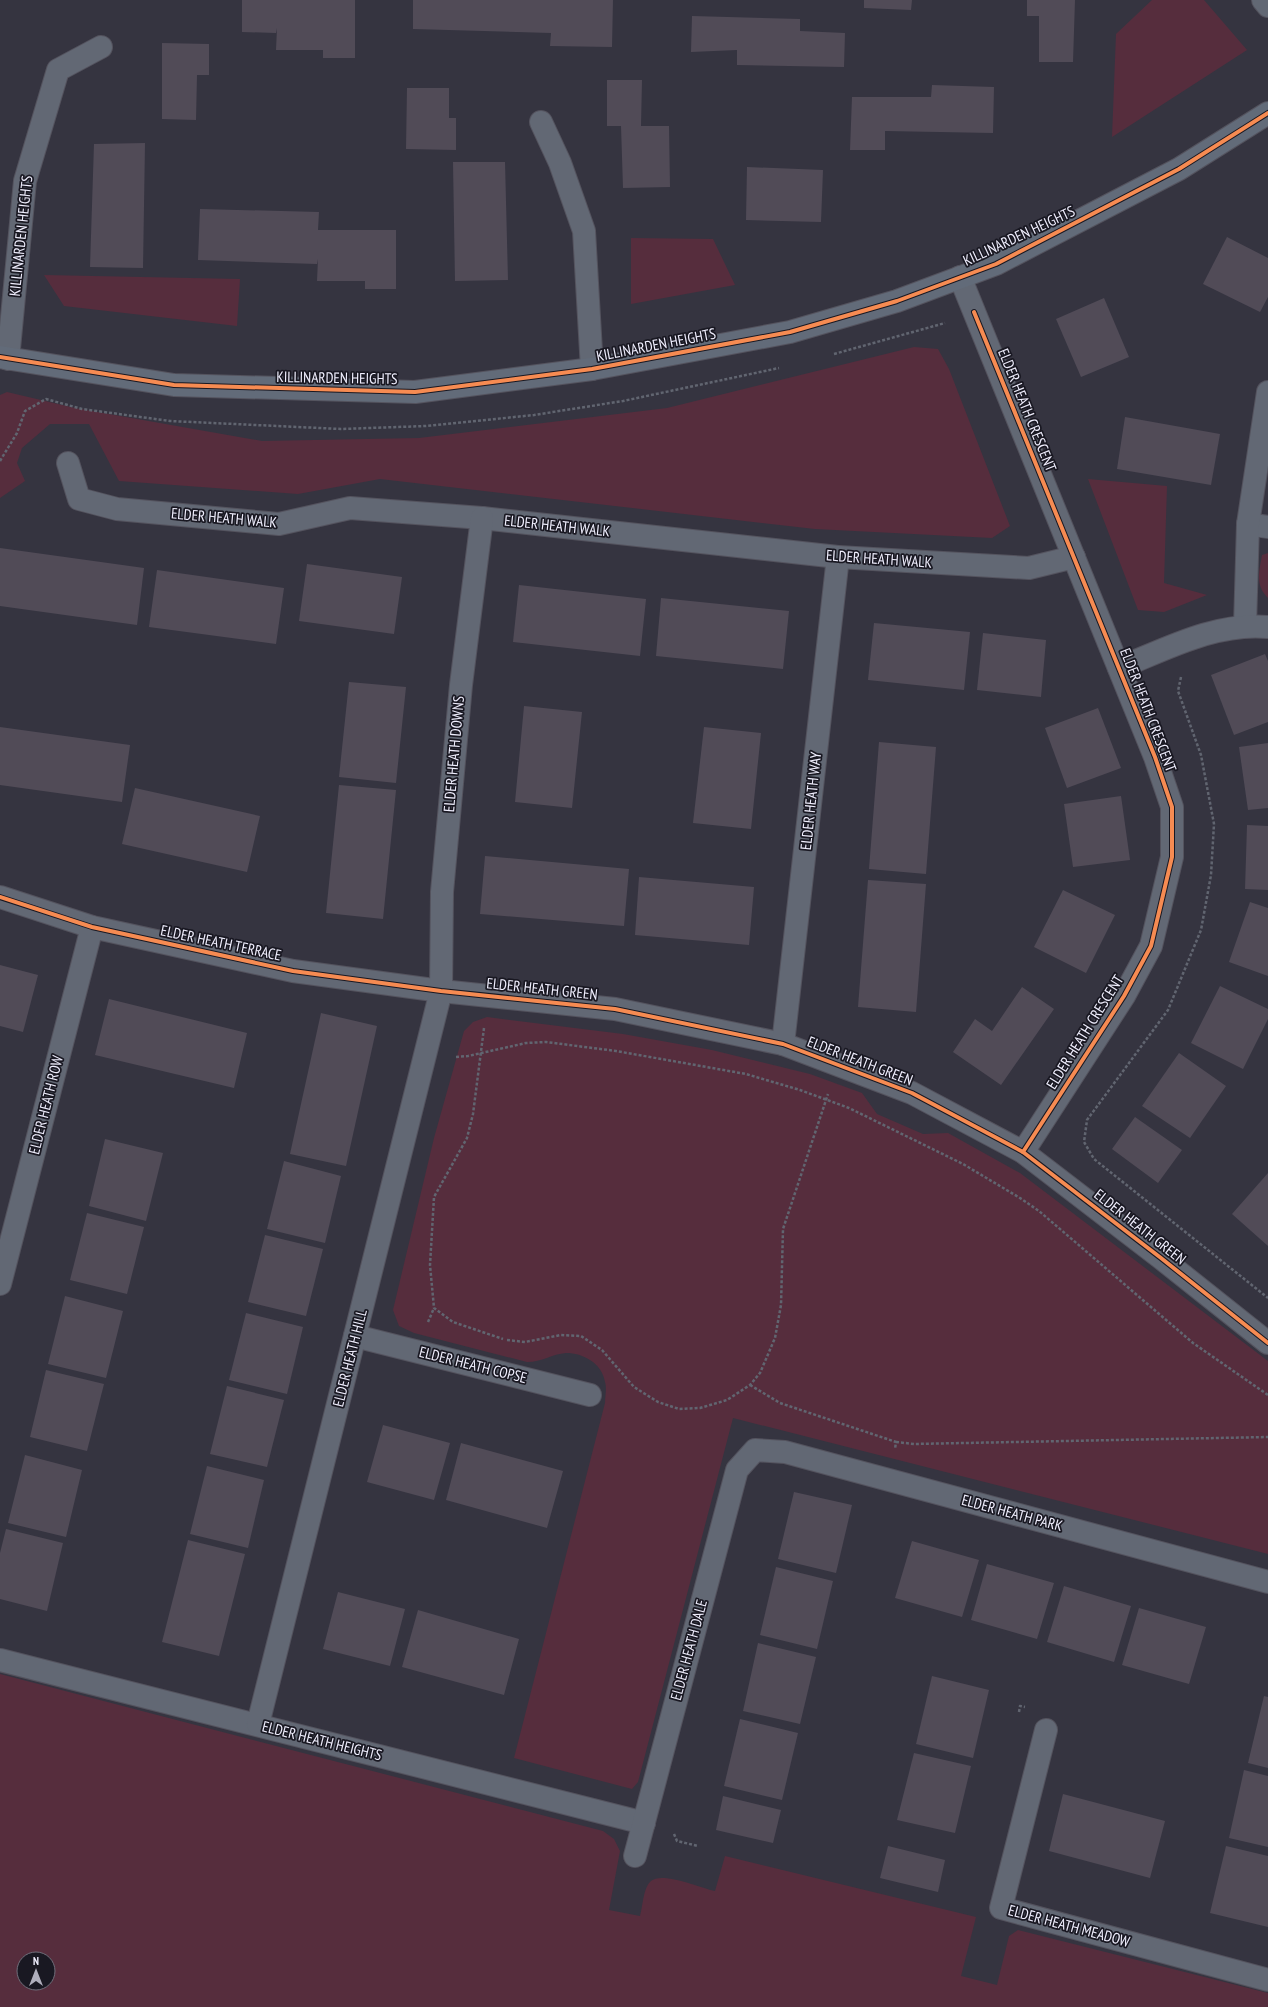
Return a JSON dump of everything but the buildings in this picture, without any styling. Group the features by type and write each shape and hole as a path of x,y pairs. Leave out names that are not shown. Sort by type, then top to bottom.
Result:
{"street":[{"path":"1263,0 1268,6"},
{"name":"KILLINARDEN HEIGHTS","path":"100,46 58,70 25,181 4,358 174,385 407,392 592,369 790,332 897,300 996,264 1180,169 1268,113"},
{"name":"KILLINARDEN HEIGHTS","path":"541,122 560,164 584,231 592,369"},
{"name":"ELDER HEATH CRESCENT","path":"960,277 1155,757 1172,807 1172,857 1151,946 1124,996 1023,1152"},
{"path":"1245,626 1258,526 1268,392"},
{"name":"ELDER HEATH WALK","path":"68,462 79,499 117,509 279,524 350,508 482,518 838,557 1029,568 1074,557"},
{"name":"ELDER HEATH DOWNS","path":"441,991 442,892 460,685 482,518"},
{"name":"ELDER HEATH WAY","path":"784,1044 838,557"},
{"path":"1119,668 1193,638 1229,628 1245,626 1268,627"},
{"name":"ELDER HEATH TERRACE","path":"0,897 92,927 292,970 441,991"},
{"name":"ELDER HEATH ROW","path":"0,1280 92,927"},
{"name":"ELDER HEATH GREEN","path":"441,991 615,1009 784,1044 912,1093 1023,1152 1155,1253 1268,1343"},
{"name":"ELDER HEATH HILL","path":"258,1724 441,991"},
{"name":"ELDER HEATH COPSE","path":"355,1336 590,1395"},
{"name":"ELDER HEATH PARK","path":"755,1450 785,1452 1268,1582"},
{"name":"ELDER HEATH DALE","path":"635,1856 737,1470 755,1450"},
{"name":"ELDER HEATH HEIGHTS","path":"0,1660 258,1724 644,1823"},
{"name":"ELDER HEATH MEADOW","path":"1046,1730 1001,1908 1268,1980"}],"path":[{"path":"1184,671 1181,676 1178,691 1201,755 1214,824 1211,875 1201,930 1168,1010 1087,1120 1084,1142 1094,1160 1268,1298"},
{"path":"485,1022 473,1114 467,1138 434,1197 430,1265 434,1308 453,1322 507,1340 525,1342 561,1335 581,1336 602,1350 634,1387 658,1402 679,1409 700,1408 727,1400 750,1385 760,1373 775,1338 781,1305 784,1229 830,1086"},
{"path":"454,1057 468,1056 526,1043 546,1042 616,1051 746,1074 826,1099 849,1108 963,1164 1020,1198 1045,1216 1193,1343 1268,1395"},
{"path":"750,1385 780,1404 896,1442 914,1444 1268,1437"},
{"path":"894,1452 896,1442"},
{"path":"1019,1713 1020,1706 1027,1708"},
{"path":"673,1830 677,1841 698,1846"}],"shaded area":[{"path":"1152,0 1204,0 1247,50 1112,137 1116,34"},
{"path":"631,238 713,239 735,285 631,304"},
{"path":"44,275 240,279 237,326 64,306"},
{"path":"914,347 938,349 949,369 1010,526 992,538 815,529 380,479 298,494 119,481 89,424 50,424 22,448 17,463 25,481 0,498 0,395 7,392 75,408 262,441 419,438 667,408"},
{"path":"1088,479 1167,486 1164,583 1207,595 1164,612 1138,610"},
{"path":"1268,553 1268,598 1261,588 1259,578 1262,555"},
{"path":"487,1017 623,1034 712,1050 810,1074 862,1093 877,1114 923,1134 948,1133 1020,1173 1268,1361 1268,1554 733,1418 638,1782 632,1789 514,1758 605,1403 606,1384 600,1369 591,1360 585,1357 572,1353 566,1353 537,1361 527,1362 414,1333 399,1326 393,1310 434,1138 464,1031 473,1022"},
{"path":"0,1674 603,1831 614,1839 620,1851 609,1910 640,1916 646,1888 651,1881 656,1878 682,1881 715,1891 725,1856 976,1917 961,1976 997,1985 1009,1936 1018,1930 1268,1993 1268,2007 0,2007"}],"cycle path":[{"path":"0,357 174,385 415,392 592,369 790,332 897,301 996,264 1179,169 1268,113"},
{"path":"974,312 1155,757 1172,807 1172,857 1151,946 1124,996 1023,1152"},
{"path":"0,897 92,927 293,971 441,991 615,1009 783,1044 912,1093 1023,1152 1161,1258 1268,1343"}]}
